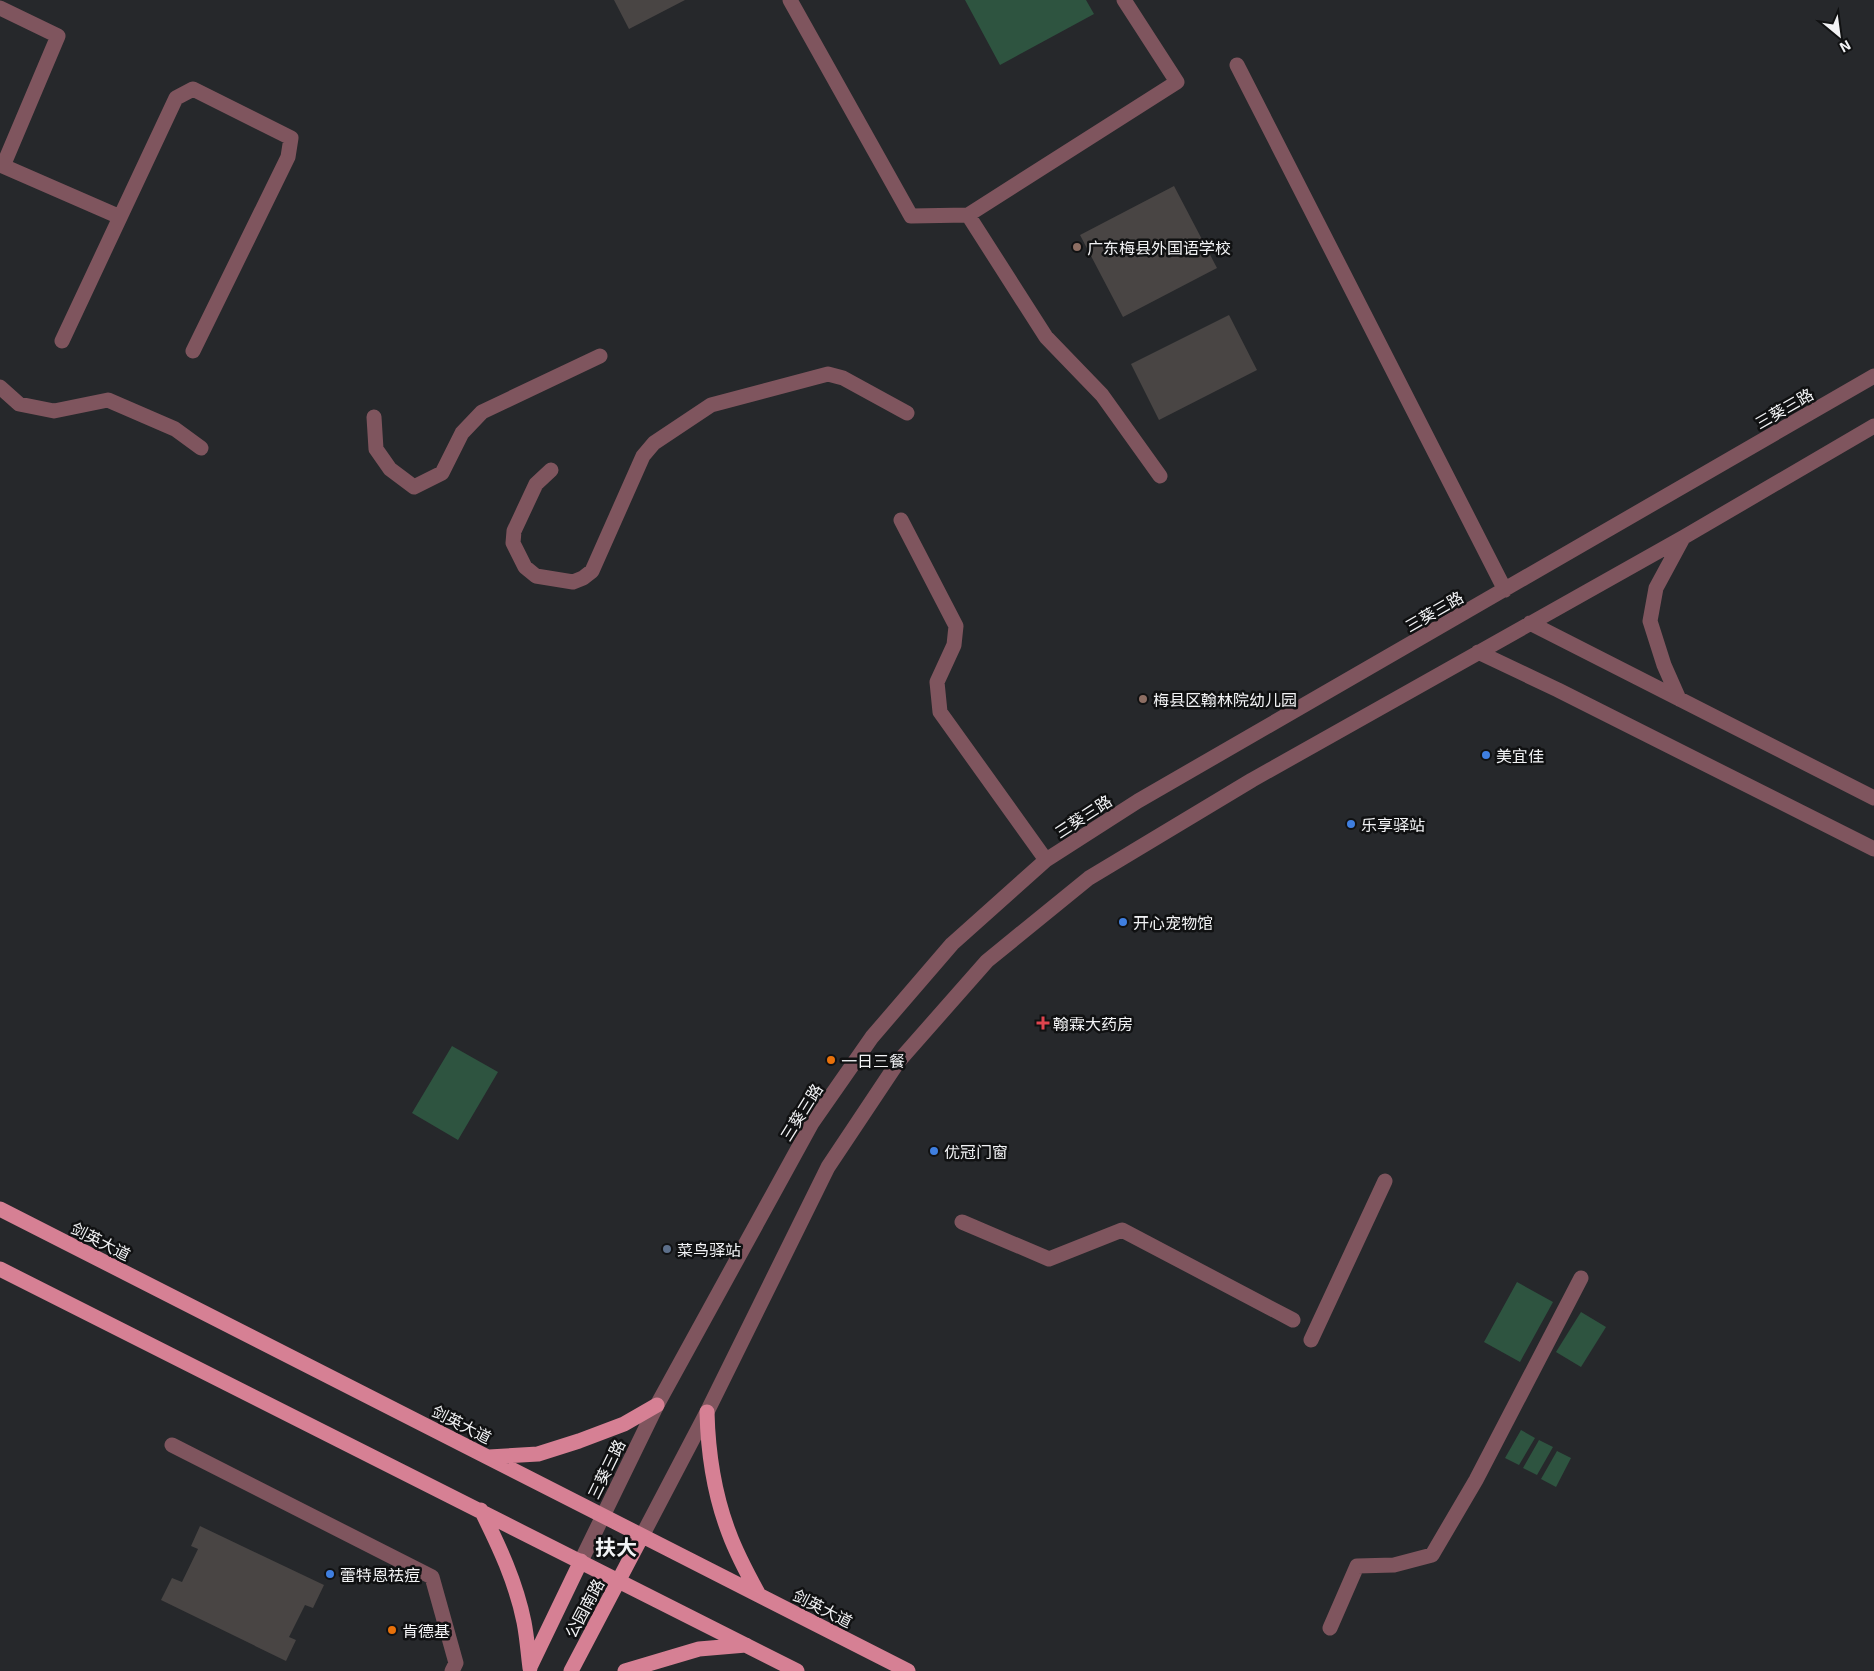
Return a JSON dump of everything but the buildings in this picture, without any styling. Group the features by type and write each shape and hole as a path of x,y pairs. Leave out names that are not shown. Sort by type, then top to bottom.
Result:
{"main road":[{"name":"剑英大道","path":"0,1209 908,1671"},
{"path":"0,1269 797,1671"},
{"path":"488,1457 538,1454 624,1424 658,1404"},
{"path":"707,1412 708,1448 720,1506 728,1533 758,1595"},
{"path":"481,1510 501,1550 514,1585 524,1621 529,1669"},
{"name":"公园南路","path":"571,1671 642,1536"},
{"name":"公园南路","path":"529,1669 581,1561"},
{"path":"624,1671 699,1650 746,1645"}],"street":[{"path":"790,0 911,216 968,215 1177,82 1124,0"},
{"path":"0,8 58,36 3,166 120,217"},
{"path":"1236,65 1505,590"},
{"path":"62,341 176,98 193,89 291,138 288,157 193,351"},
{"path":"968,215 1046,337 1102,395 1160,476"},
{"path":"374,417 376,449 390,469 414,487 442,472 462,433 482,412 600,356"},
{"path":"551,470 536,484 514,531 513,543 525,567 536,576 572,582 583,578 592,571 643,456 654,443 711,404 828,374 843,378 907,413"},
{"name":"三葵三路","path":"581,1561 658,1404 812,1123 872,1037 952,944 1046,860 1138,801 1874,376"},
{"path":"0,387 19,404 54,411 108,400 175,429 201,448"},
{"path":"642,1536 707,1412 828,1167 898,1062 987,960 1089,878 1252,780 1684,537 1874,426"},
{"path":"902,520 956,626 954,646 938,682 940,712 1046,860"},
{"path":"1679,698 1664,665 1650,621 1656,588 1684,537"},
{"path":"1530,623 1874,798"},
{"path":"1478,652 1558,690 1874,849"},
{"path":"1311,1340 1385,1181"},
{"path":"962,1222 1049,1259 1122,1230 1293,1320"},
{"path":"1330,1628 1357,1566 1394,1565 1432,1555 1476,1480 1581,1278"},
{"path":"172,1446 432,1577 456,1663 452,1671"}],"green space":[{"path":"965,0 1086,0 1094,14 1000,65"},
{"path":"452,1046 498,1072 458,1140 412,1113"},
{"path":"1517,1282 1553,1302 1520,1362 1484,1342"},
{"path":"1581,1312 1606,1327 1581,1367 1556,1352"},
{"path":"1521,1430 1535,1438 1519,1465 1505,1458"},
{"path":"1539,1440 1553,1447 1537,1475 1523,1468"},
{"path":"1557,1451 1571,1458 1556,1487 1541,1479"}],"place":[{"name":"广东梅县外国语学校","path":"1077,247"},
{"name":"梅县区翰林院幼儿园","path":"1143,699"},
{"name":"美宜佳","path":"1486,755"},
{"name":"乐享驿站","path":"1351,824"},
{"name":"开心宠物馆","path":"1123,922"},
{"name":"翰霖大药房","path":"1043,1023"},
{"name":"一日三餐","path":"831,1060"},
{"name":"优冠门窗","path":"934,1151"},
{"name":"菜鸟驿站","path":"667,1249"},
{"name":"蕾特恩祛痘","path":"330,1574"},
{"name":"肯德基","path":"392,1630"}],"district":[{"name":"扶大","path":"616,1546"}]}
